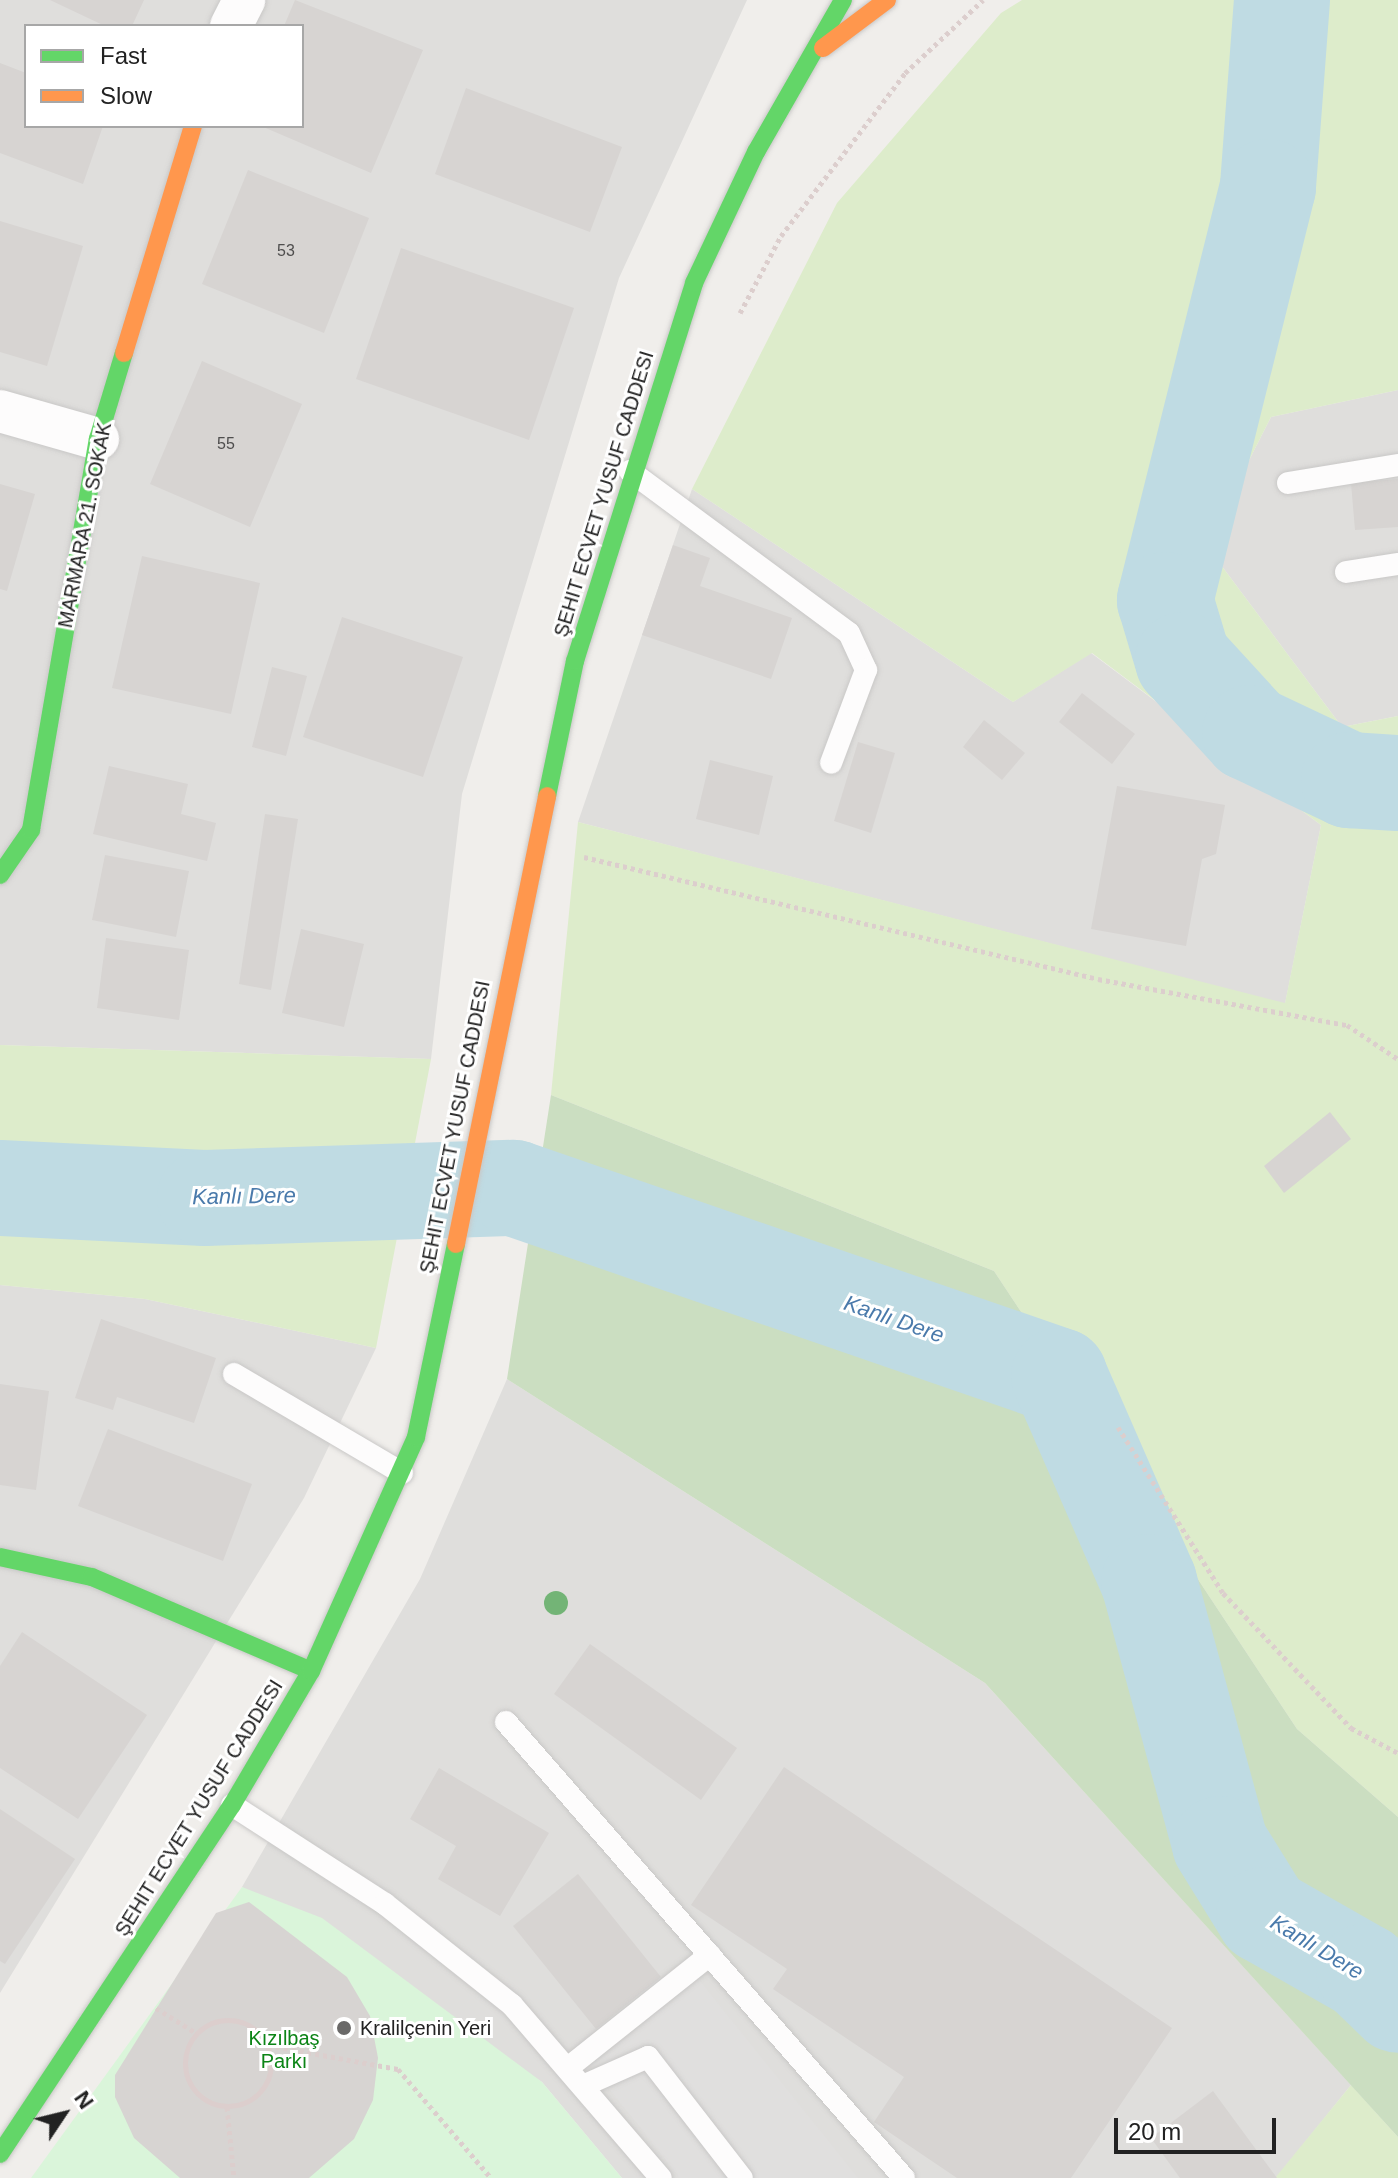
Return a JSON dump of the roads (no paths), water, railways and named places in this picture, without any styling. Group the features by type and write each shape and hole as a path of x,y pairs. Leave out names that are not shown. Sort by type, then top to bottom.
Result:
{"main road":[{"path":"821,50 843,0"},
{"path":"821,50 887,0"},
{"name":"ŞEHIT ECVET YUSUF CADDESI","path":"0,2154 232,1805 311,1671 402,1473 416,1437 486,1082 575,661 630,471 694,283 756,152 821,50"},
{"name":"MARMARA 21. SOKAK","path":"0,875 31,830 98,439 192,128"},
{"path":"0,1557 92,1577 311,1671"}],"street":[{"path":"232,24 244,0"},
{"path":"0,411 98,439"}],"lane":[{"path":"1288,483 1398,465"},
{"path":"630,471 849,633 866,670 831,763"},
{"path":"1346,572 1398,564"},
{"path":"234,1374 402,1473"},
{"path":"506,1722 904,2178"},
{"path":"232,1805 385,1904 512,2005 585,2085 661,2178"},
{"path":"569,2067 710,1955"},
{"path":"585,2085 648,2057 742,2178"}],"waterway":[{"path":"1282,0 1268,187 1165,600 1183,660 1250,733 1349,780 1398,783"},
{"name":"Kanlı Dere","path":"0,1188 205,1198 514,1188 1059,1376 1149,1582 1220,1844 1264,1915 1364,1972 1398,2005"}],"place":[{"name":"Kralilçenin Yeri","path":"344,2028"}],"park label":[{"name":"Kızılbaş Parkı","path":"284,2050"}]}
